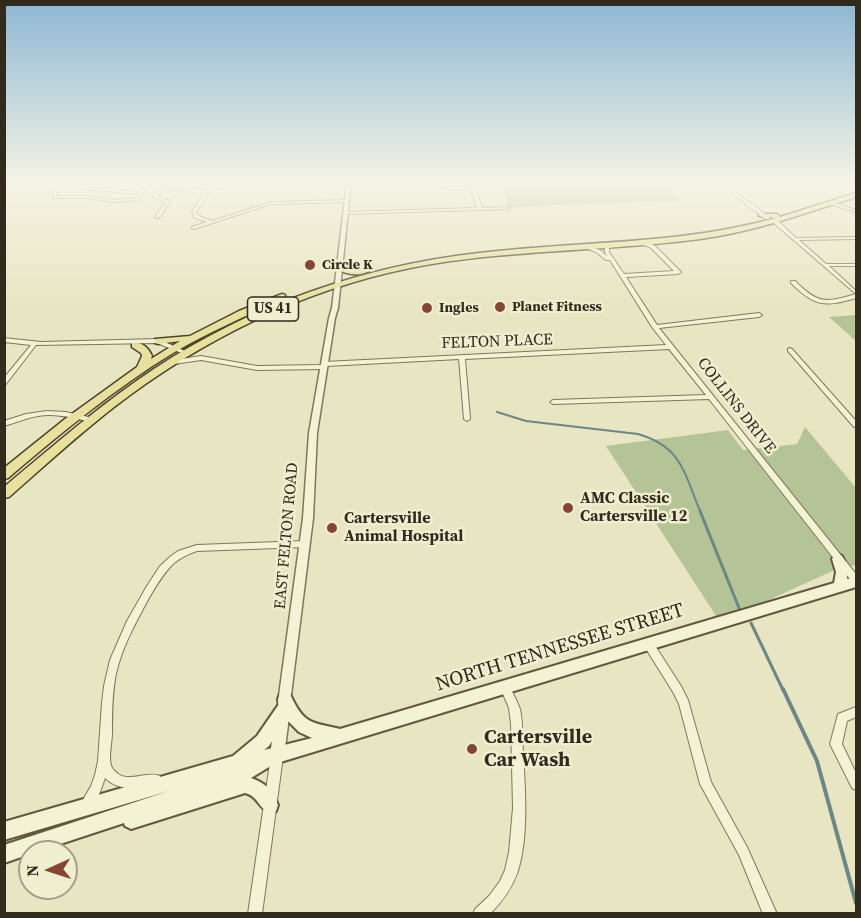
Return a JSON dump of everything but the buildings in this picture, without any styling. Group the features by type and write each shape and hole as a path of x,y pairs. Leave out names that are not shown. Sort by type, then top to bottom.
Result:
{"main road":[{"name":"US 41","path":"4,475 83,417 212,338 365,271 427,257 497,247 662,238 726,225"},
{"path":"684,238 750,225"},
{"name":"US 41","path":"4,494 83,417 142,367 196,336 271,301 337,282 475,255 592,243 655,244 735,231 756,225"},
{"path":"475,255 512,248 592,243"},
{"path":"337,282 403,265 497,247"},
{"path":"339,267 348,272 365,271"},
{"path":"310,294 327,292 335,297"},
{"path":"158,341 196,336"},
{"path":"131,344 145,351 147,356 142,367"},
{"path":"4,483 83,417"},
{"path":"838,559 842,572 840,587"},
{"name":"NORTH TENNESSEE STREET","path":"4,831 236,763 277,756 856,581"},
{"path":"236,763 263,741 284,704 303,727 320,733 341,736"},
{"name":"NORTH TENNESSEE STREET","path":"4,854 98,825 236,777 277,756"},
{"path":"98,825 136,819 245,786 257,789 266,796 270,805"}],"street":[{"path":"194,228 203,225"},
{"name":"EAST FELTON ROAD","path":"277,756 305,544 314,433 332,318 329,314 335,297 344,225"},
{"path":"782,225 856,295 840,302 813,300 793,282"},
{"path":"795,239 856,238"},
{"path":"592,243 603,254"},
{"path":"612,244 607,251 614,264"},
{"path":"623,276 678,272 655,244"},
{"path":"578,246 592,248 603,254"},
{"name":"COLLINS DRIVE","path":"603,254 623,276 655,327 856,581"},
{"path":"826,265 856,265"},
{"path":"655,327 759,315"},
{"path":"206,358 204,351 212,338"},
{"path":"4,340 35,343 131,344 174,348"},
{"path":"131,344 158,341 186,353"},
{"path":"4,383 35,343"},
{"name":"FELTON PLACE","path":"169,363 192,358 206,358 257,368 324,366 671,347"},
{"path":"790,350 856,425"},
{"path":"462,357 467,419"},
{"path":"553,402 627,400 648,402 710,397"},
{"path":"4,424 41,412 59,411 83,417"},
{"path":"86,806 96,790 105,767 107,701 112,668 134,616 168,562 196,548 305,544"},
{"path":"648,644 684,704 706,784 743,851 770,914"},
{"path":"480,914 506,884 517,851 516,724 514,708 506,687"},
{"path":"856,712 842,718 836,744 856,784"},
{"path":"255,914 277,756"},
{"path":"105,767 114,780 125,784 195,775"}],"green space":[{"path":"856,315 856,341 829,317"},
{"path":"805,427 856,488 856,565 837,569 720,622 606,446 728,430 743,450 797,444"}],"waterway":[{"path":"497,412 526,421 638,434 653,440 664,446 680,464 701,513"},
{"path":"700,511 739,608"},
{"path":"751,623 783,690"},
{"path":"783,689 817,761 856,903"}],"place":[{"name":"Circle K","path":"310,265"},
{"name":"Planet Fitness","path":"500,307"},
{"name":"Ingles","path":"427,308"},
{"name":"AMC Classic Cartersville 12","path":"568,508"},
{"name":"Cartersville Animal Hospital","path":"332,528"},
{"name":"Cartersville Car Wash","path":"472,749"}]}
